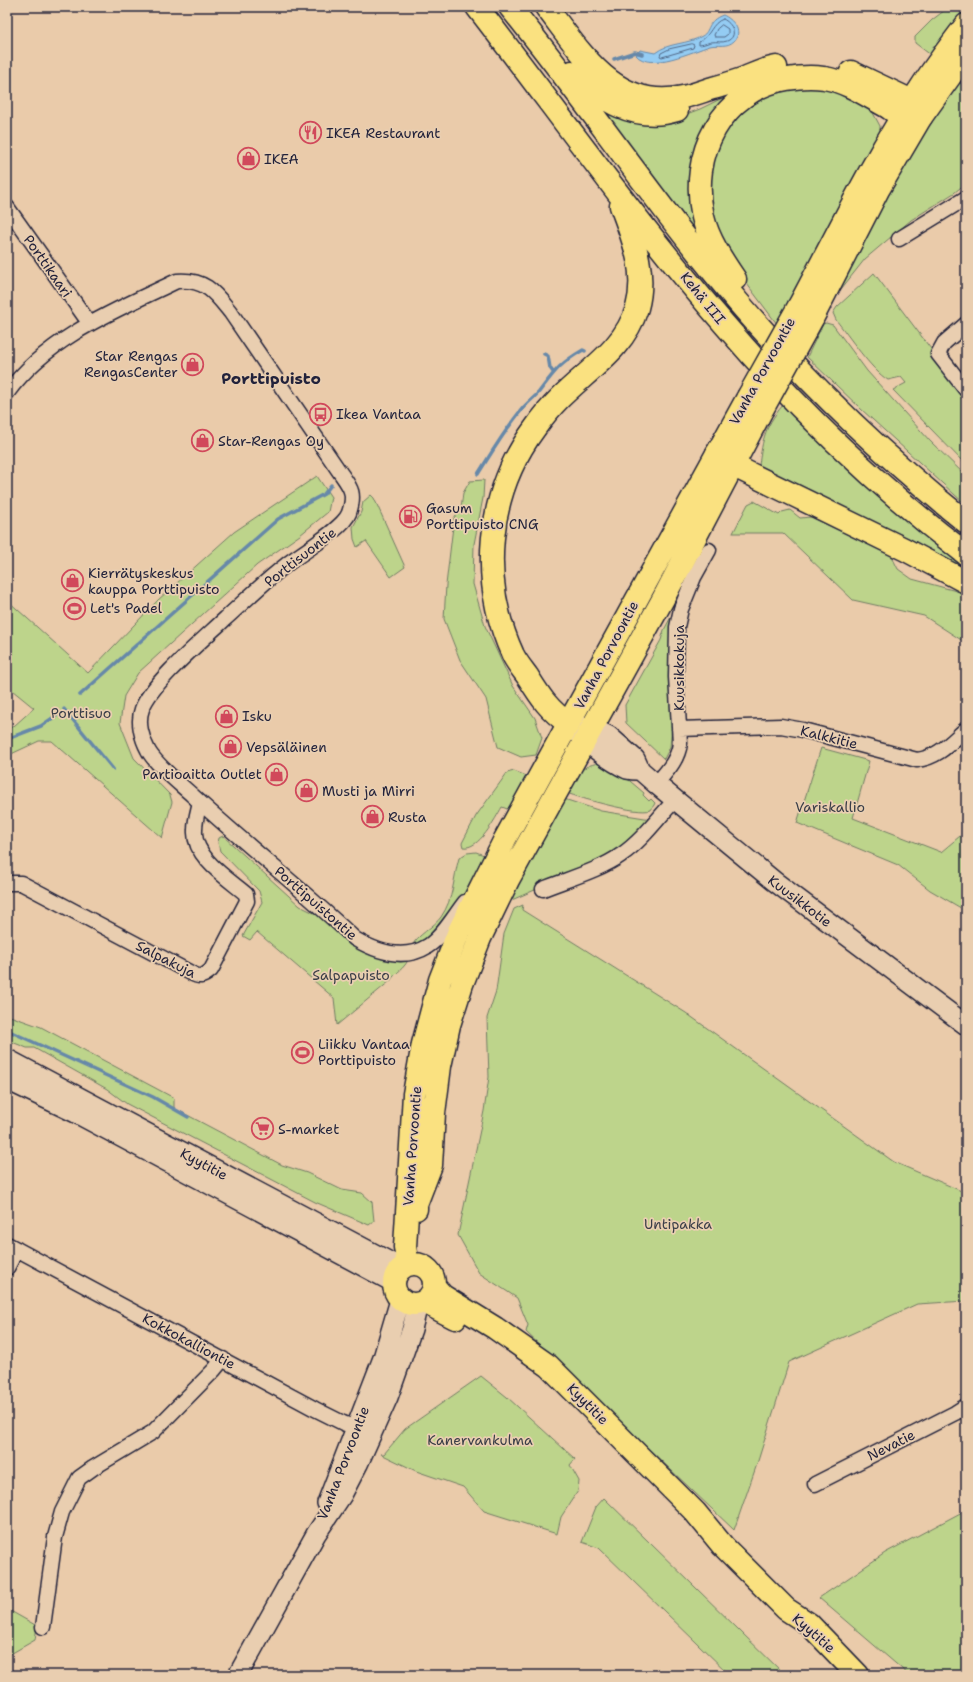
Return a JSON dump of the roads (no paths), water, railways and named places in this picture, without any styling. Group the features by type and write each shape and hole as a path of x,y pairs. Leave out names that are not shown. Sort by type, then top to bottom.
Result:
{"main road":[{"name":"Kehä III","path":"477,7 614,188 725,326 787,393 862,467 938,533 966,554"},
{"name":"Kehä III","path":"510,7 652,193 721,280 769,337 828,398 879,446 966,522"},
{"path":"546,7 590,65 604,78 618,87 644,97 670,99 683,97 739,80 769,68 810,62 846,70 912,111"},
{"name":"Vanha Porvoontie","path":"412,1284 405,1247 414,1094 423,1044 440,980 459,931 488,871 569,724 724,459 806,312 878,190 912,111 966,25"},
{"path":"528,29 589,88 602,98 628,110 642,112 670,112 705,99 739,80"},
{"name":"Vanha Porvoontie","path":"912,111 966,54"},
{"path":"828,398 804,362 746,296 725,264 712,240 703,218 700,201 701,166 711,135 734,105 748,94 779,81 801,77 824,78 912,111"},
{"path":"569,724 554,714 541,698 514,656 502,627 495,601 491,552 498,509 513,465 534,428 560,398 592,370 621,340 637,309 641,282 641,268 637,250 614,188"},
{"path":"724,459 897,545 966,582"},
{"name":"Vanha Porvoontie","path":"238,1675 316,1534 342,1495 364,1431 383,1358 412,1284 416,1204 430,1165 434,1113 440,1066 462,984 480,938 508,880 666,593 724,459"},
{"name":"Vanha Porvoontie","path":"569,724 588,734"},
{"name":"Kuusikkotie","path":"588,734 628,769 640,770 774,881 966,1025"},
{"name":"Kyytitie","path":"7,1059 412,1284"},
{"name":"Kyytitie","path":"7,1080 76,1112 412,1284 442,1296 495,1328 549,1366 695,1512 723,1546 786,1609 809,1624 858,1675"},
{"name":"Kyytitie","path":"786,1609 800,1631 839,1675"}],"street":[{"path":"899,239 966,198"},
{"name":"Porttikaari","path":"7,207 90,324"},
{"name":"Porttisuontie","path":"7,393 16,381 33,364 62,341 90,324 177,281 187,280 199,282 207,286 215,293 231,314 352,491 348,514 339,527 284,566 208,635 165,676 147,698 142,708 140,717 142,733 148,752 200,802"},
{"path":"966,324 944,343 938,354 966,390"},
{"name":"Kuusikkokuja","path":"656,784 670,767 679,751 676,677 677,627 681,609 694,577 709,550"},
{"name":"Kalkkitie","path":"679,729 781,726 803,730 917,760 927,759 935,755 966,729"},
{"path":"543,889 611,862 632,846 675,800"},
{"name":"Porttipuistontie","path":"200,802 355,939 381,952 395,954 410,953 427,946 446,928 488,871"},
{"name":"Salpakuja","path":"7,883 21,883 198,977 204,976 211,970 245,908 247,900 246,894 204,857 196,845 195,830 200,802"},
{"path":"7,1268 12,1247"},
{"name":"Kokkokalliontie","path":"12,1247 315,1409 342,1423 364,1431"},
{"path":"43,1627 55,1537 62,1512 70,1493 79,1478 153,1432 209,1375 222,1358"},
{"name":"Nevatie","path":"815,1484 966,1406"}],"water":[{"path":"723,15 733,22 737,29 737,37 731,43 725,45 713,45 683,56 661,61 643,60 636,55 640,50 655,53 660,49 696,39 705,34 714,20"}],"waterway":[{"path":"614,59 635,52 642,54"},
{"path":"478,474 505,432 523,408 563,364 583,350 585,351"},
{"path":"544,354 548,356 550,368 553,372"},
{"path":"80,695 278,519 324,494 331,485"},
{"path":"64,709 113,769"},
{"path":"7,739 41,726 57,715"},
{"path":"7,1030 153,1097 188,1117"}],"place":[{"name":"IKEA Restaurant","path":"311,133"},
{"name":"IKEA","path":"248,159"},
{"name":"Star Rengas RengasCenter","path":"193,364"},
{"name":"Ikea Vantaa","path":"320,414"},
{"name":"Star-Rengas Oy","path":"203,441"},
{"name":"Gasum Porttipuisto CNG","path":"411,516"},
{"name":"Kierrätyskeskus kauppa Porttipuisto","path":"72,581"},
{"name":"Let's Padel","path":"74,608"},
{"name":"Isku","path":"226,716"},
{"name":"Vepsäläinen","path":"231,747"},
{"name":"Partioaitta Outlet","path":"277,774"},
{"name":"Musti ja Mirri","path":"307,791"},
{"name":"Rusta","path":"373,817"},
{"name":"Liikku Vantaa Porttipuisto","path":"303,1052"},
{"name":"S-market","path":"262,1129"}],"district":[{"name":"Porttipuisto","path":"271,378"}],"park label":[{"name":"Porttisuo","path":"81,713"},
{"name":"Variskallio","path":"830,807"},
{"name":"Salpapuisto","path":"351,975"},
{"name":"Untipakka","path":"678,1224"},
{"name":"Kanervankulma","path":"480,1440"}]}
